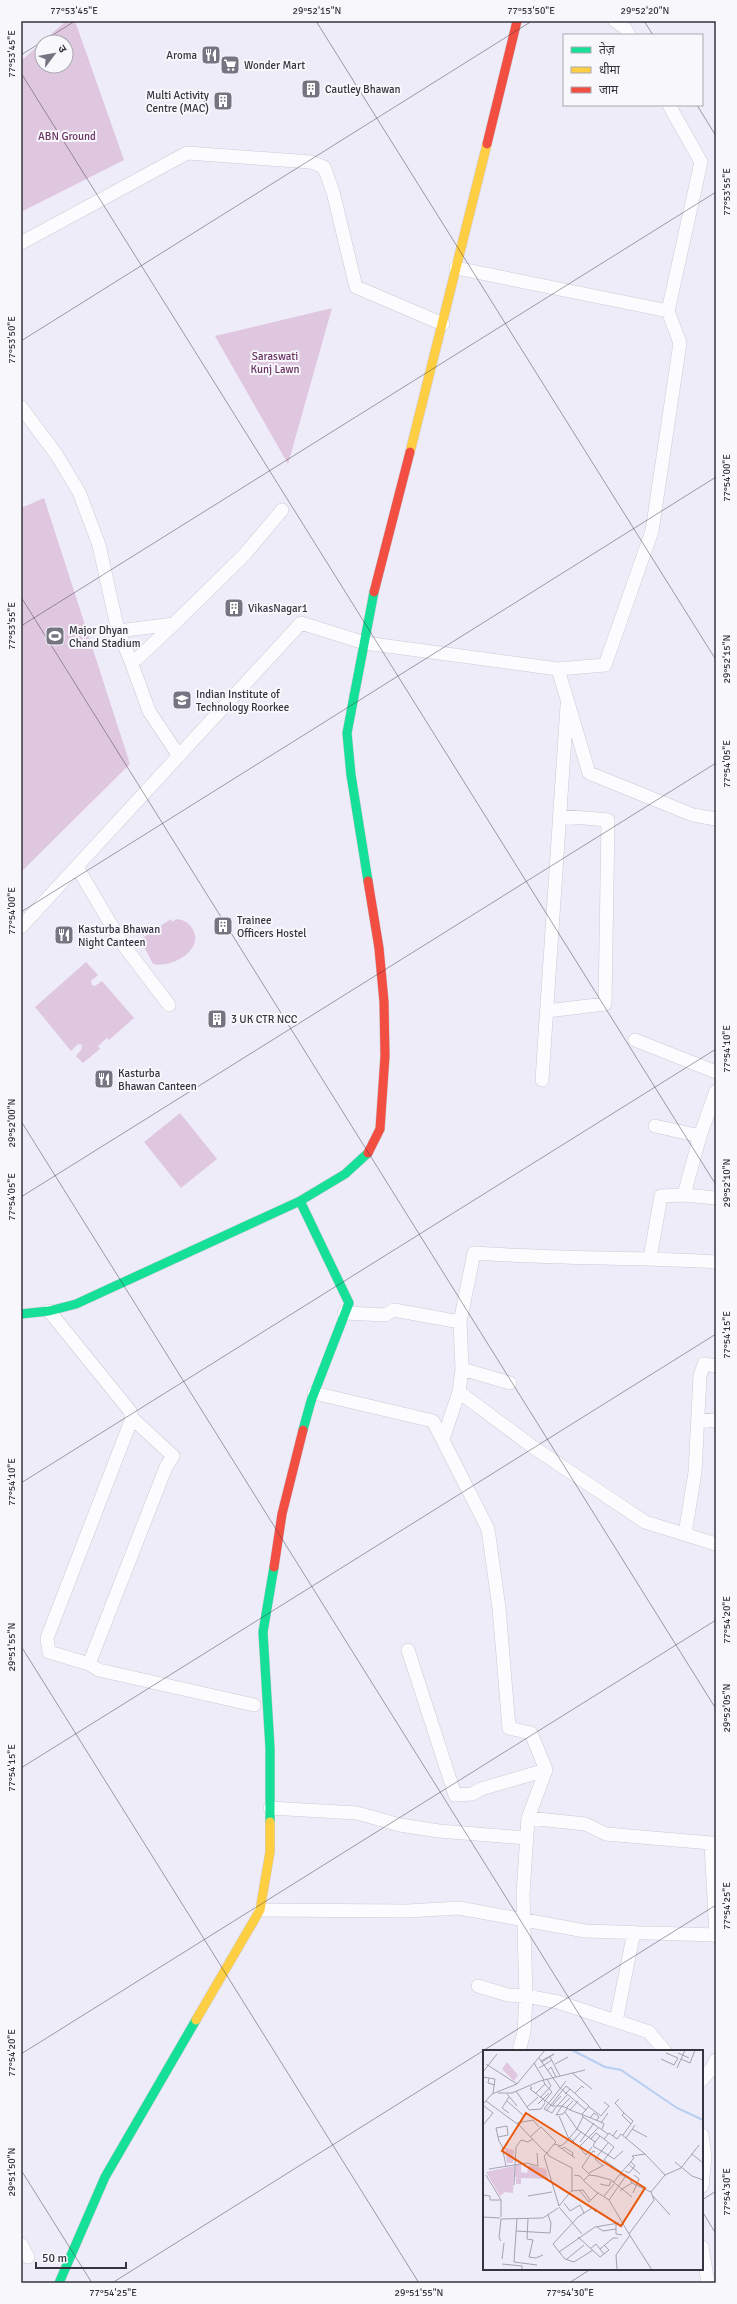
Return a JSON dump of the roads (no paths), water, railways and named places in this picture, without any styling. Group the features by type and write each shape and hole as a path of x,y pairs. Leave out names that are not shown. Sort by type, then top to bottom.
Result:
{"street":[{"path":"21,1314 49,1312 76,1304 300,1201 345,1174 368,1153 380,1129 385,1056 384,1002 365,855 351,775 348,733 376,584 443,324 517,21"},
{"path":"614,21 625,28 628,34"},
{"path":"21,927 301,623 365,643 558,669 605,665 652,531 680,343 668,311 701,162 670,106"},
{"path":"21,243 187,153 310,162 324,167 333,192 356,287 443,324"},
{"path":"456,268 668,311"},
{"path":"21,407 56,454 79,492 99,545 118,631 150,711 179,756"},
{"path":"130,659 138,658 246,554 282,510"},
{"path":"118,631 174,624"},
{"path":"558,669 589,773 693,815 716,819"},
{"path":"542,1080 567,696"},
{"path":"547,1011 605,1004 608,820 560,816"},
{"path":"77,867 122,943 169,1005"},
{"path":"635,1040 716,1072"},
{"path":"684,1195 700,1136 716,1091"},
{"path":"655,1126 700,1136"},
{"path":"650,1258 661,1196 684,1195 716,1198"},
{"path":"59,2283 105,2177 260,1910 270,1852 270,1748 263,1632 282,1514 314,1393 349,1303 300,1201"},
{"path":"443,1439 459,1392 462,1369 460,1322 474,1253 543,1258 650,1258 716,1262"},
{"path":"344,1313 385,1315 394,1310 460,1322"},
{"path":"49,1312 130,1411 132,1418 173,1456 166,1467 89,1664"},
{"path":"684,1534 695,1472 700,1376 704,1364 716,1366"},
{"path":"462,1369 510,1383"},
{"path":"459,1392 533,1447 645,1522 716,1544"},
{"path":"314,1393 433,1421 488,1529 498,1608 509,1728 531,1733 546,1770 528,1818 526,1838 522,1894 526,1996 524,2032 519,2050"},
{"path":"132,1418 47,1638 49,1652 89,1664 99,1670 254,1705"},
{"path":"698,1419 716,1421"},
{"path":"408,1650 455,1795 472,1794 546,1770"},
{"path":"270,1808 357,1813 400,1825 439,1831 526,1838"},
{"path":"260,1910 408,1911 459,1908 585,1931 716,1936 713,1843 606,1834 585,1824 528,1818"},
{"path":"616,2021 634,1932"},
{"path":"478,1986 503,1994 526,1996 558,2002 649,2032 664,2050"},
{"path":"703,2079 712,2068 716,2060"},
{"path":"703,2138 708,2156 703,2181"},
{"path":"21,2244 28,2257"},
{"path":"703,2253 708,2283"}],"place":[{"name":"Aroma","path":"211,55"},
{"name":"Wonder Mart","path":"230,65"},
{"name":"Cautley Bhawan","path":"311,89"},
{"name":"Multi Activity Centre (MAC)","path":"223,101"},
{"name":"VikasNagar1","path":"234,608"},
{"name":"Major Dhyan Chand Stadium","path":"55,636"},
{"name":"Indian Institute of Technology Roorkee","path":"182,700"},
{"name":"Trainee Officers Hostel","path":"223,926"},
{"name":"Kasturba Bhawan Night Canteen","path":"64,935"},
{"name":"3 UK CTR NCC","path":"217,1019"},
{"name":"Kasturba Bhawan Canteen","path":"104,1079"}],"park label":[{"name":"ABN Ground","path":"67,136"},
{"name":"Saraswati Kunj Lawn","path":"275,362"}]}
